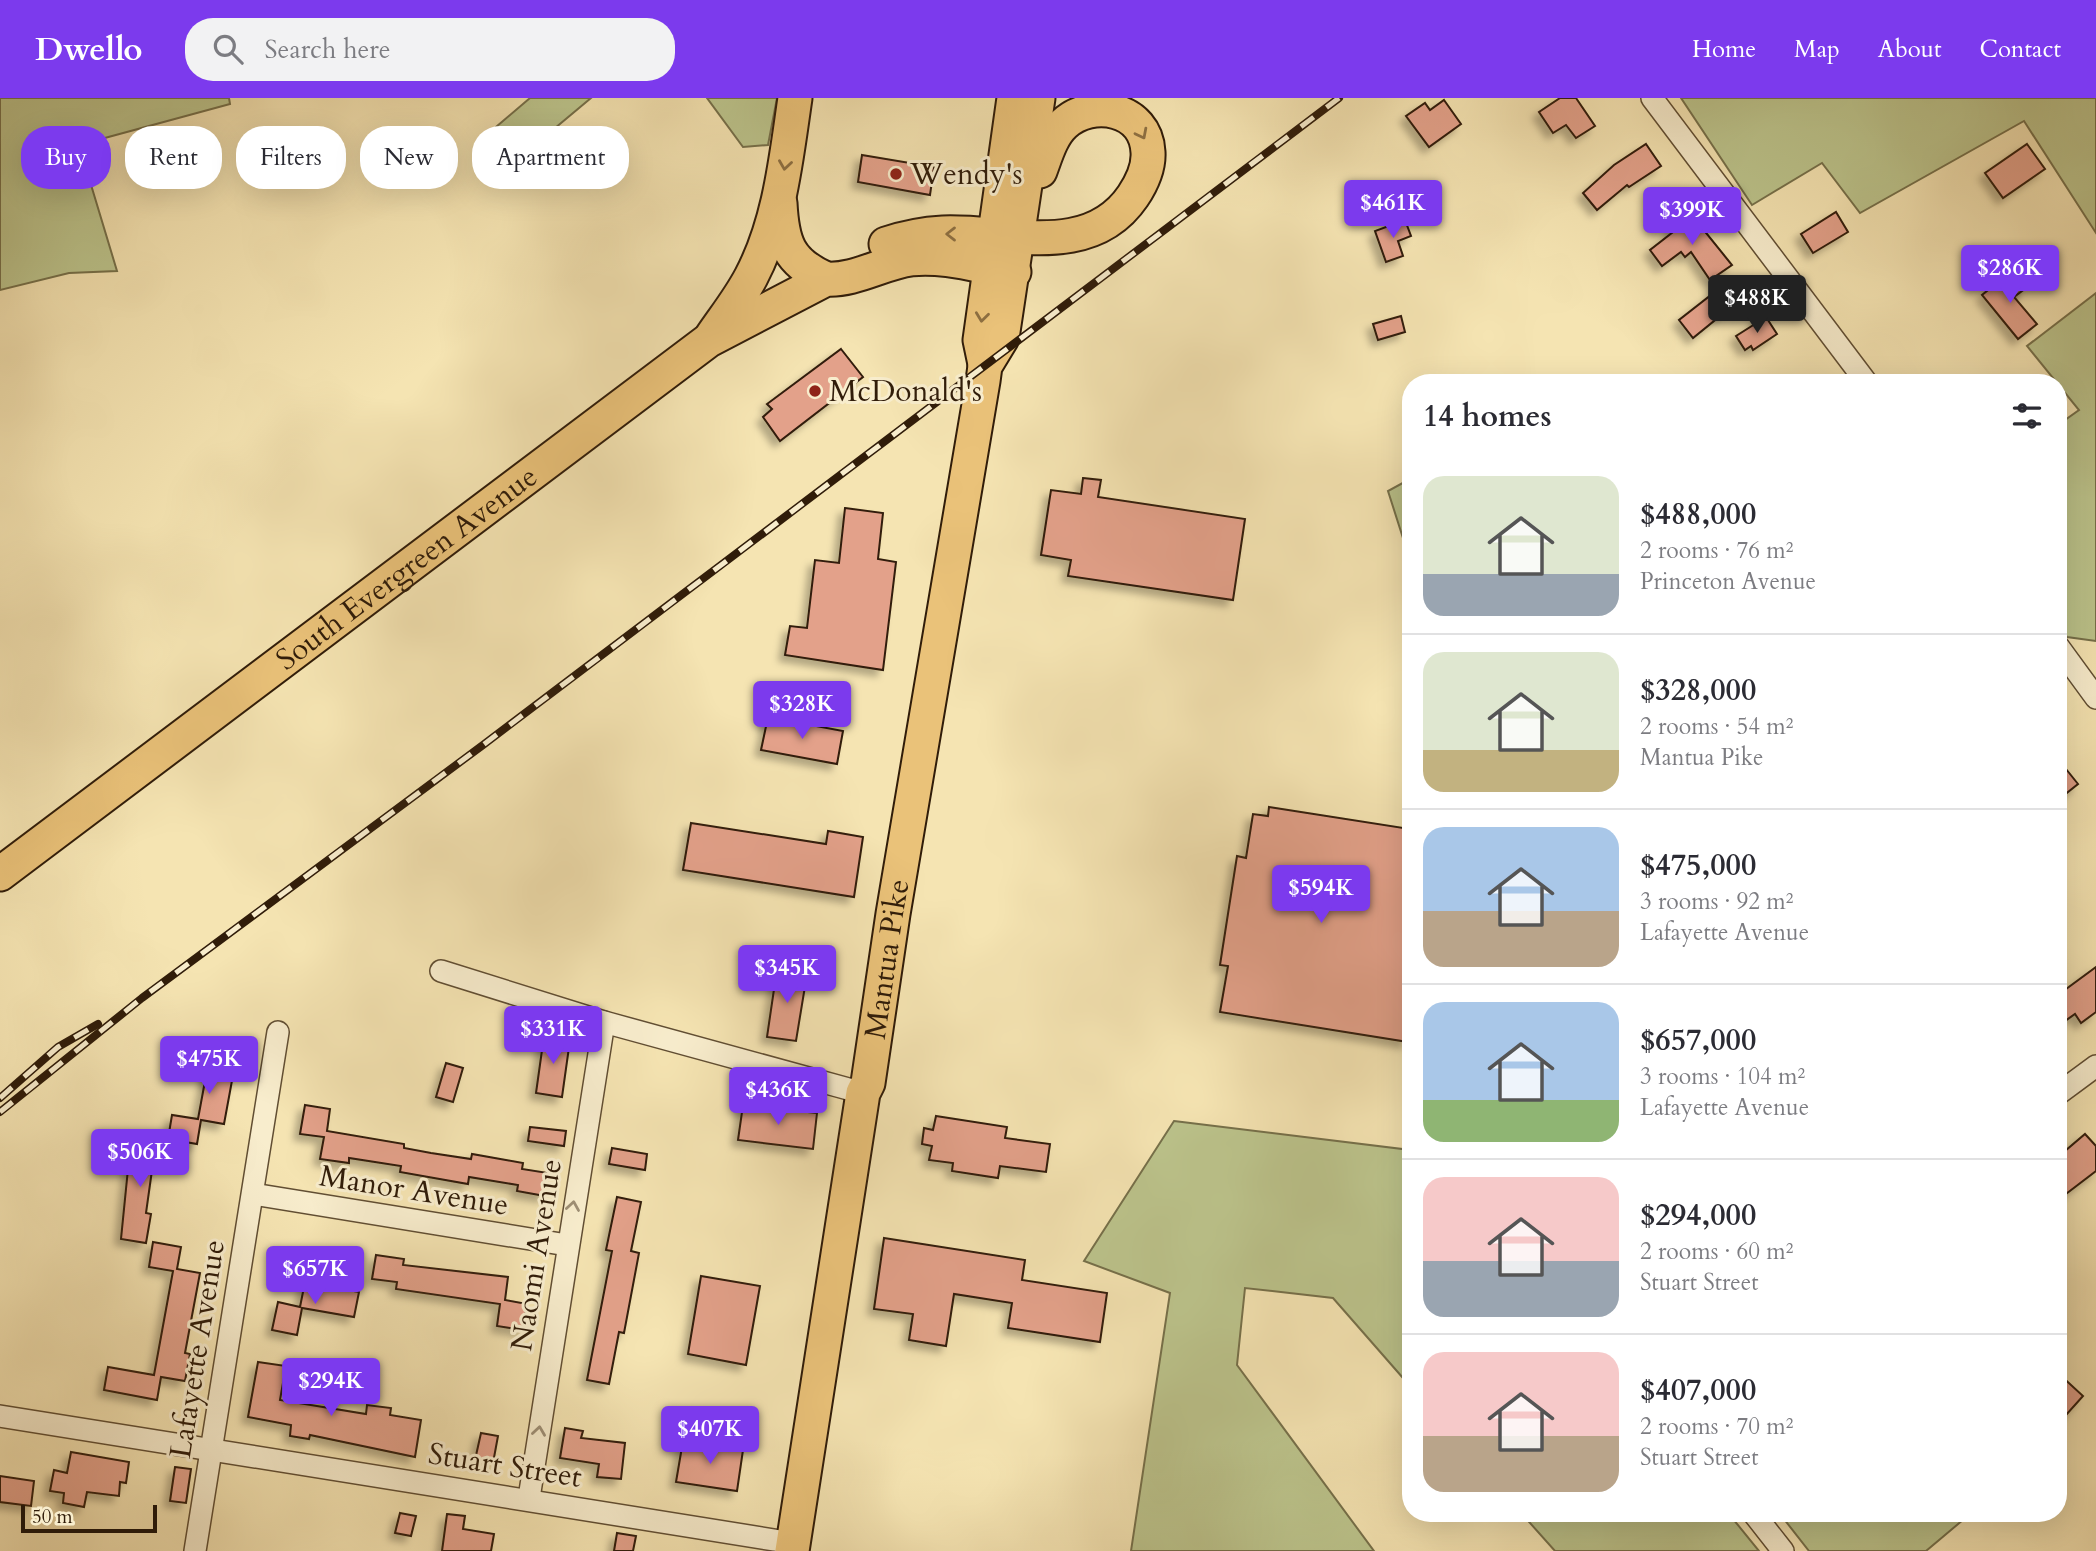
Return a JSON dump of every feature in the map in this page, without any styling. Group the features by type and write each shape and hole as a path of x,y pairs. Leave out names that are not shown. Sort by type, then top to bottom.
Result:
{"main road":[{"path":"709,340 751,277 779,201 795,98"},
{"name":"Mantua Pike","path":"1012,229 1014,98"},
{"name":"Mantua Pike","path":"792,1547 863,1093 868,1083 893,914 985,366 979,340 1012,229 1038,98"},
{"path":"779,201 782,235 787,246 802,265 826,278"},
{"name":"South Evergreen Avenue","path":"0,874 709,340 826,278 834,265 890,242 945,233 1012,229"},
{"name":"South Evergreen Avenue","path":"826,278 840,280 881,265 915,258 941,259 1001,270"}],"street":[{"path":"1652,98 1860,374"},
{"path":"2067,658 2096,698"},
{"path":"441,971 604,1022 863,1093"},
{"name":"Naomi Avenue","path":"529,1499 604,1022"},
{"name":"Lafayette Avenue","path":"195,1551 278,1032"},
{"path":"2067,1087 2096,1066"},
{"name":"Manor Avenue","path":"253,1194 567,1245"},
{"name":"Stuart Street","path":"0,1416 529,1499 792,1547"},
{"path":"1760,1522 1783,1551"}],"green space":[{"path":"0,98 229,98 230,104 149,126 125,126 125,133 111,136 111,126 21,126 21,189 92,189 117,271 69,273 0,290"},
{"path":"530,98 591,98 557,126 497,126"},
{"path":"707,98 777,98 768,145 743,147"},
{"path":"1681,98 2096,98 2096,233 2024,121 1860,213 1822,163 1752,205"},
{"path":"2096,293 2096,641 2067,637 2067,419 2079,410 2067,395 2067,374 2050,374 2027,346"},
{"path":"1402,483 1402,535 1388,491"},
{"path":"1174,1121 1402,1149 1402,1377 1333,1298 1245,1288 1237,1365 1374,1551 1131,1551 1170,1293 1084,1261"},
{"path":"1529,1522 1735,1522 1759,1551 1555,1551"},
{"path":"1786,1522 1960,1522 1926,1551 1809,1551"}],"building":[{"path":"1560,98 1576,98 1595,126 1576,138 1566,125 1553,133 1539,112"},
{"path":"1444,100 1461,124 1429,147 1406,116 1425,103 1430,110"},
{"path":"1646,144 1661,166 1629,187 1627,185 1597,210 1583,193 1614,165"},
{"path":"2027,144 2045,169 2003,198 1985,173"},
{"name":"Wendy's","path":"862,155 934,167 930,195 858,182"},
{"path":"1836,212 1848,232 1813,253 1801,234"},
{"path":"1690,213 1732,265 1710,280 1691,252 1685,257 1681,252 1662,266 1650,250 1673,232 1670,228"},
{"path":"1405,220 1411,236 1398,241 1403,256 1386,262 1375,231"},
{"path":"2012,271 2026,288 2014,297 2037,324 2018,339 1982,295"},
{"path":"1711,295 1725,312 1693,338 1679,320"},
{"path":"1401,316 1405,332 1378,340 1373,324"},
{"path":"1766,317 1777,334 1753,350 1751,346 1745,350 1736,336"},
{"name":"McDonald's","path":"841,349 863,377 780,441 763,417 772,409 767,404"},
{"path":"1083,478 1101,480 1098,497 1245,519 1233,600 1068,576 1071,560 1041,555 1051,490 1081,494"},
{"path":"845,508 883,513 878,559 896,562 883,670 785,655 790,626 807,628 815,560 839,563"},
{"path":"768,717 843,731 837,764 761,750"},
{"path":"2067,770 2078,784 2067,793"},
{"path":"1269,807 1402,828 1402,1041 1220,1012 1228,966 1220,965 1237,856 1246,858 1253,814 1268,816"},
{"path":"691,823 826,844 828,831 863,837 854,897 683,870"},
{"path":"2096,967 2096,1012 2081,1023 2075,1014 2067,1020 2067,988"},
{"path":"777,969 807,974 796,1041 767,1037"},
{"path":"544,1036 570,1040 562,1097 536,1093"},
{"path":"212,1043 238,1048 224,1124 201,1120 197,1144 168,1139 172,1115 198,1119"},
{"path":"446,1063 463,1068 453,1102 436,1097"},
{"path":"305,1105 330,1109 327,1131 404,1144 404,1148 431,1153 471,1159 472,1154 523,1163 522,1169 548,1173 545,1196 517,1191 518,1185 469,1177 468,1184 400,1172 401,1166 349,1158 349,1163 320,1159 324,1137 300,1134"},
{"path":"743,1105 817,1113 813,1149 738,1140"},
{"path":"936,1116 1007,1127 1005,1138 1050,1144 1046,1172 1000,1166 998,1178 952,1171 953,1163 929,1160 932,1146 922,1144 924,1128 933,1130"},
{"path":"530,1127 566,1131 564,1146 528,1141"},
{"path":"138,1134 162,1137 159,1164 153,1163 146,1213 151,1214 146,1243 121,1239 129,1159 135,1160"},
{"path":"2085,1134 2096,1146 2096,1171 2067,1193 2067,1149"},
{"path":"612,1148 647,1154 645,1170 609,1164"},
{"path":"617,1197 641,1202 631,1251 639,1253 624,1333 619,1332 609,1384 587,1380 612,1251 606,1250"},
{"path":"884,1238 1025,1260 1022,1280 1107,1293 1100,1342 1008,1328 1012,1303 954,1294 946,1346 909,1340 913,1314 874,1309"},
{"path":"153,1242 181,1247 177,1269 200,1273 185,1353 190,1354 185,1381 161,1377 157,1400 104,1390 108,1367 154,1375 173,1271 149,1267"},
{"path":"376,1255 404,1259 403,1265 508,1277 505,1300 527,1304 523,1330 497,1326 500,1304 396,1289 397,1282 372,1279"},
{"path":"701,1276 760,1286 746,1365 688,1354"},
{"path":"305,1282 359,1292 354,1317 302,1308 297,1335 272,1330 278,1302 300,1307"},
{"path":"258,1362 286,1366 280,1400 366,1414 367,1405 391,1408 390,1415 421,1420 415,1457 310,1435 309,1439 290,1436 291,1425 248,1417"},
{"path":"2067,1381 2083,1396 2067,1414"},
{"path":"565,1428 583,1431 581,1438 625,1443 621,1479 597,1477 599,1464 560,1458"},
{"path":"481,1433 498,1436 493,1463 475,1460"},
{"path":"683,1441 743,1450 737,1491 676,1482"},
{"path":"71,1452 129,1462 126,1483 120,1482 119,1496 87,1492 84,1507 63,1503 64,1493 50,1491 54,1470 67,1473"},
{"path":"175,1467 191,1469 186,1503 170,1501"},
{"path":"0,1476 34,1481 31,1506 0,1502"},
{"path":"400,1513 416,1516 411,1536 395,1533"},
{"path":"447,1514 465,1516 463,1529 494,1534 491,1551 442,1551"},
{"path":"617,1533 636,1536 633,1551 614,1551"}],"railway":[{"path":"0,1112 142,998 483,745 1339,98"},
{"path":"0,1098 58,1047 98,1024"}],"place":[{"name":"Wendy's","path":"896,174"},
{"name":"McDonald's","path":"815,391"}]}
